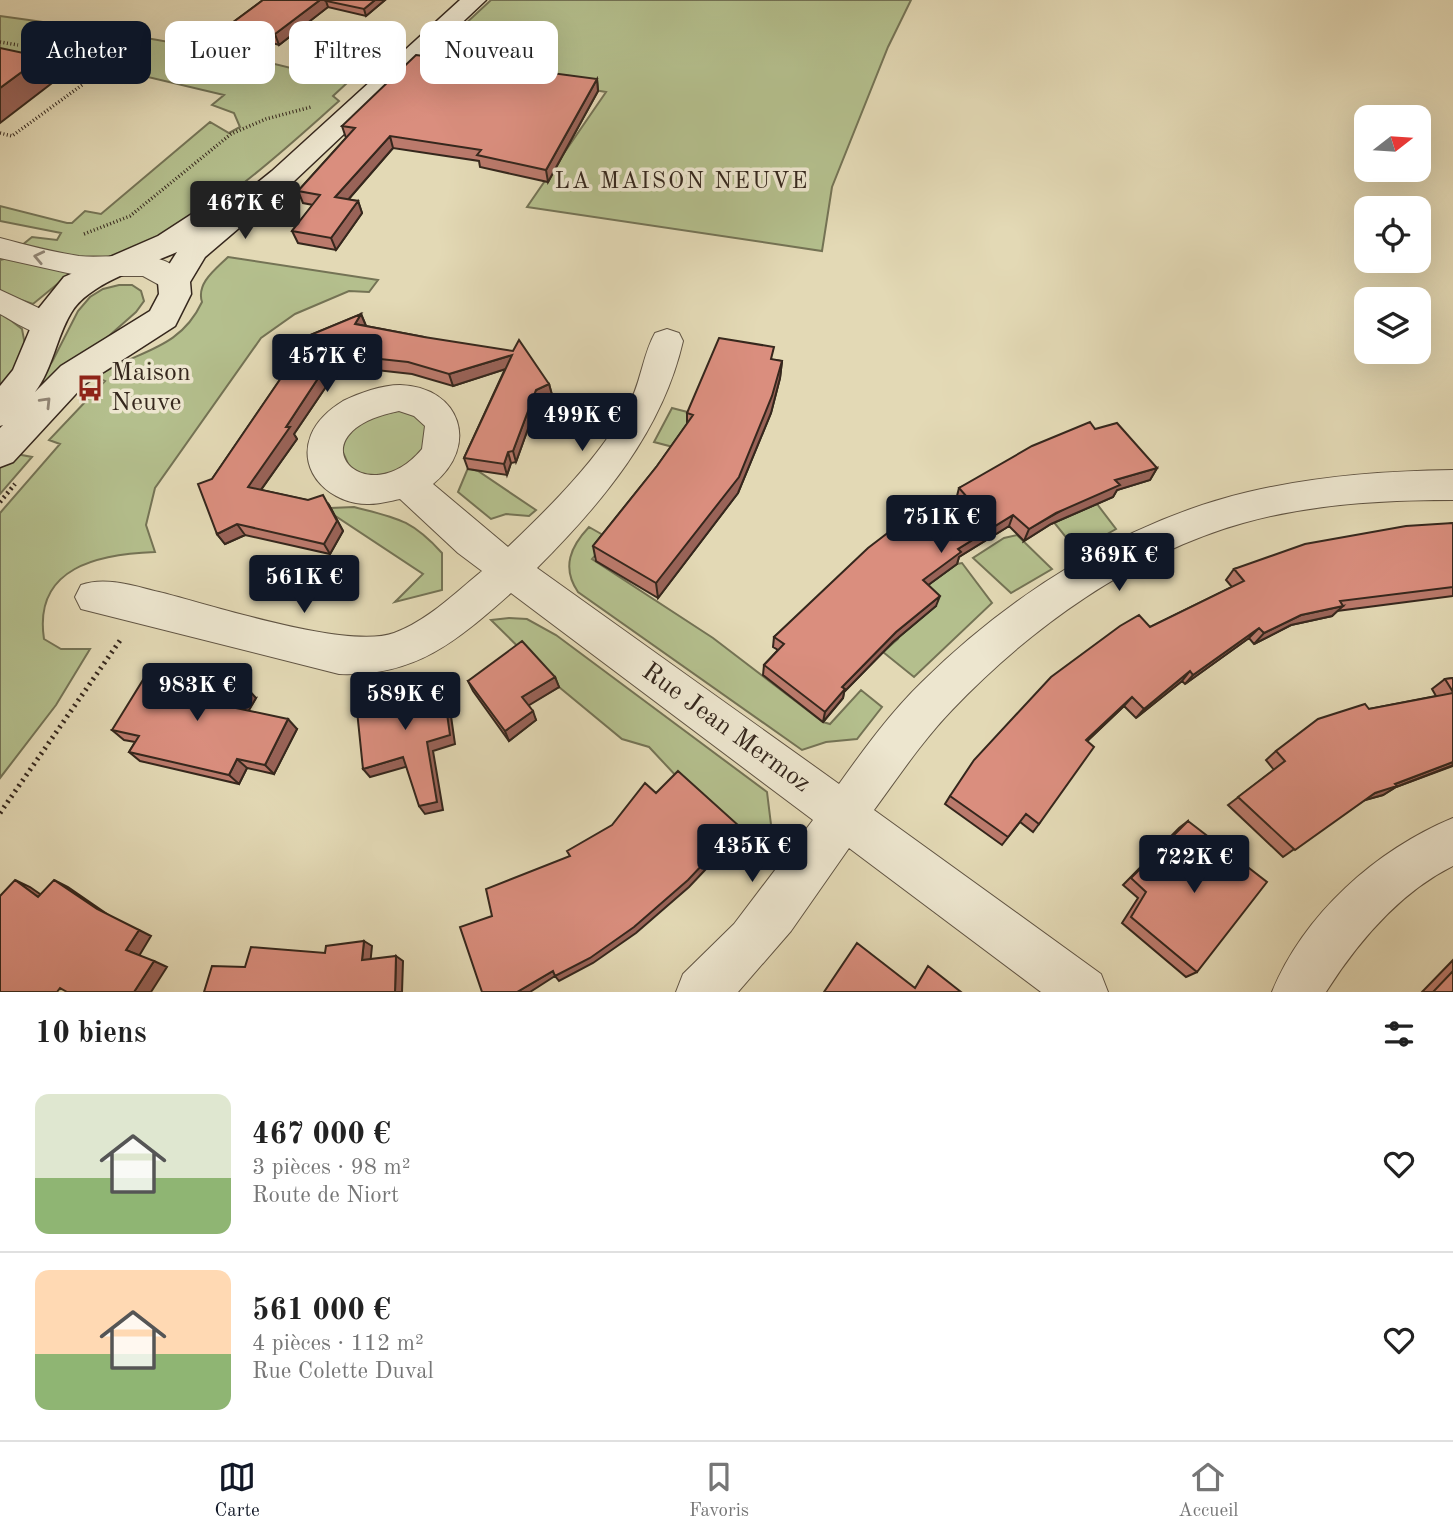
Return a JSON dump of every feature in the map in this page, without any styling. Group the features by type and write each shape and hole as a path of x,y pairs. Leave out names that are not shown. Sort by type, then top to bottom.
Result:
{"main road":[{"path":"0,412 19,390 36,361 56,307 75,285 169,243 228,204 335,114 459,0"},
{"path":"0,452 73,374 151,328 163,318 175,294 174,282 185,262 205,240 282,177 474,0"}],"street":[{"path":"0,248 80,265 158,268 174,282"},
{"path":"0,301 47,326"},
{"path":"95,597 141,605 339,655 368,656 403,649 434,634 508,569 599,479 647,402 667,341"},
{"name":"Rue Jean Mermoz","path":"407,483 471,542 846,815 903,861 1083,992"},
{"path":"701,992 762,926 804,875 878,768 945,687 1058,596 1105,566 1164,537 1219,516 1283,500 1384,487 1453,485"},
{"path":"1297,992 1351,915 1379,887 1434,849 1453,841"}],"path":[{"path":"0,42 18,45"},
{"path":"0,134 12,136 82,85"},
{"path":"75,235 100,230 130,216 232,134 266,120 319,104"},
{"path":"0,813 115,651 141,605"}],"green space":[{"path":"491,0 911,0 888,47 832,187 822,251 527,207 606,92 558,84 558,21 468,21"},
{"path":"0,16 34,21 21,21 21,72 0,68"},
{"path":"151,39 165,41 165,81 151,78"},
{"path":"275,64 289,67 289,84 346,84 333,96 339,101 244,183 192,219 165,234 111,257 86,259 21,246 32,237 57,240 61,233 0,221 0,206 67,223 72,223 85,211 101,214 210,122 229,133 240,127 234,113 212,105 224,95 178,84 275,84"},
{"path":"228,257 378,280 369,292 349,291 295,314 261,338 155,488 146,525 155,552 112,556 92,561 74,569 60,580 49,595 43,615 44,639 61,649 90,649 56,705 0,778 0,513 60,444 49,440 105,381 96,377 156,348 182,331 202,302 204,283"},
{"path":"8,258 72,272 33,304 0,293 0,260"},
{"path":"132,285 141,291 144,301 136,312 0,432 0,425 52,362 78,311 90,297 103,289"},
{"path":"0,312 22,329 26,350 0,398"},
{"path":"672,408 695,414 677,448 654,442"},
{"path":"406,409 422,420 429,431 424,450 407,465 387,475 372,476 351,471 338,441 353,421"},
{"path":"11,453 32,457 0,494 0,467"},
{"path":"468,468 478,471 536,510 529,516 506,514 491,519 458,492"},
{"path":"1060,499 1073,514 1097,504 1116,529 1077,551 1044,510"},
{"path":"354,507 403,521 431,542 442,553 442,590 395,602 423,574 334,515 331,508"},
{"path":"589,527 610,539 592,559 713,638 823,722 830,724 861,690 882,707 857,739 826,742 802,750 578,592 570,574 570,557 577,542"},
{"path":"1017,535 1052,569 1011,593 973,558 1004,538"},
{"path":"962,563 992,603 914,677 883,652 898,639 920,591"},
{"path":"527,619 556,635 767,792 774,849 767,857 679,779 649,747 622,739 559,687 491,620"}],"building":[{"path":"263,0 320,0 275,34 275,21 235,21"},
{"path":"327,0 375,0 364,9"},
{"path":"0,48 21,52 21,72 0,88"},
{"path":"416,55 420,56 420,84 558,84 558,74 597,79 546,170 477,155 481,150 390,136 335,197 358,201 331,238 292,231 320,195 298,191 355,128 342,126 386,84 406,84 406,65"},
{"path":"361,314 355,324 424,337 513,351 519,340 549,384 536,390 513,451 508,452 504,464 464,458 512,355 449,374 408,362 334,354 286,427 290,427 248,487 308,500 323,495 337,521 324,544 237,524 217,534 198,484 212,479 300,350 279,348"},
{"path":"719,338 774,347 771,359 782,361 772,396 739,477 656,583 593,546 657,466 693,415 687,413"},
{"path":"1090,422 1095,429 1117,423 1157,468 1115,480 1120,485 1056,513 1029,529 1013,515 958,549 961,552 923,580 940,596 896,632 842,687 845,689 825,712 764,665 784,644 774,637 868,548 898,525 903,530 967,497 959,488 1032,446"},
{"path":"1453,523 1453,587 1340,601 1343,606 1301,615 1264,633 1259,628 1193,675 1190,671 1144,709 1132,697 1086,740 1094,747 1039,824 1026,814 1008,837 950,796 974,760 1051,677 1139,615 1150,627 1244,581 1234,569 1305,544 1406,526"},
{"path":"522,641 555,677 522,697 533,711 505,731 468,681"},
{"path":"151,667 247,688 236,708 288,719 265,765 237,759 229,775 129,752 139,736 112,730"},
{"path":"442,678 450,735 427,742 437,802 419,806 403,757 363,769 356,701 388,692 388,696"},
{"path":"1453,678 1453,692 1445,679"},
{"path":"1453,693 1453,762 1375,793 1295,850 1238,797 1285,761 1276,751 1318,719 1365,704 1369,709"},
{"path":"678,771 739,826 688,880 634,927 590,958 555,976 553,971 517,992 482,992 460,927 492,916 486,889 570,856 567,851 612,825 645,783 656,793"},
{"path":"1188,821 1267,882 1197,972 1131,917 1146,892 1131,878"},
{"path":"15,880 38,897 54,880 97,909 139,930 126,950 154,961 134,992 67,992 60,988 57,992 0,992 0,896"},
{"path":"364,941 362,960 396,956 395,992 204,992 212,966 245,967 251,947 325,953 326,946"},
{"path":"857,943 915,988 928,966 961,992 824,992"},
{"path":"1453,971 1453,992 1433,992"}],"place":[{"name":"Maison Neuve","path":"90,388"}],"district":[{"name":"LA MAISON NEUVE","path":"682,181"}]}
